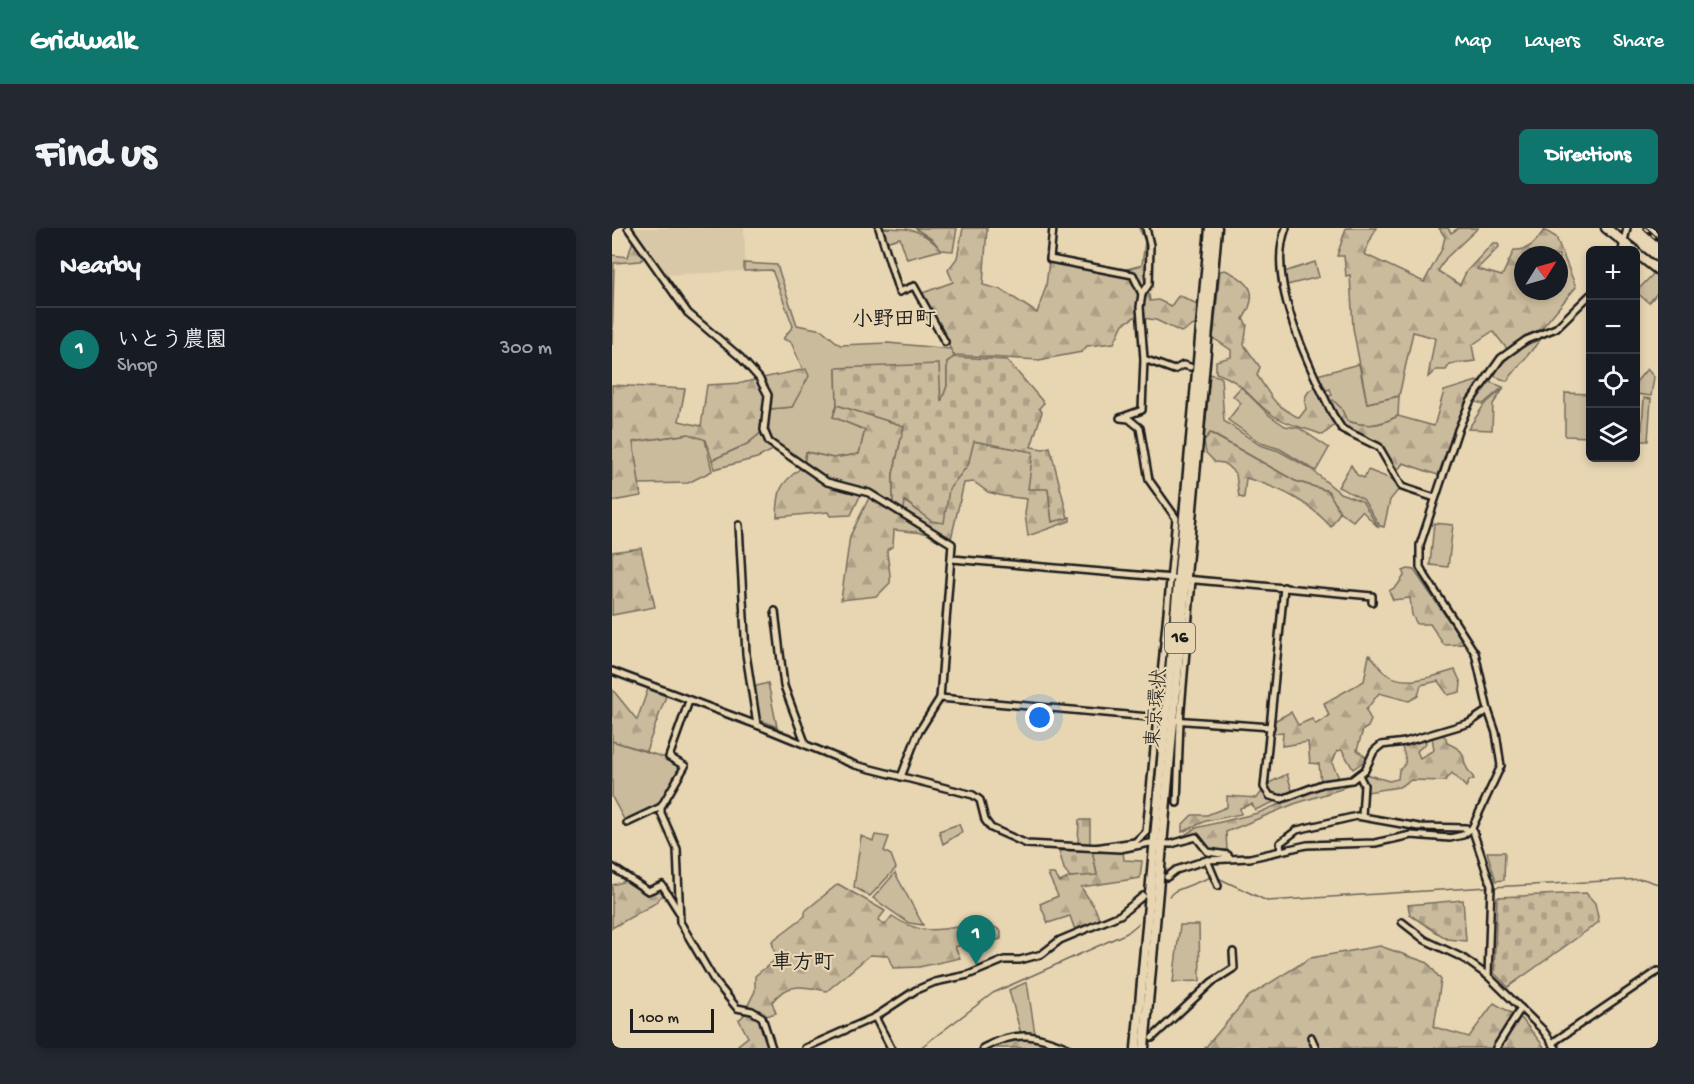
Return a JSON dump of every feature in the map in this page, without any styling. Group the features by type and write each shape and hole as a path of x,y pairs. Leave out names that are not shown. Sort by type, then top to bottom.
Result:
{"highway":[{"name":"東京環状","path":"1182,579 1210,228"},
{"name":"東京環状","path":"1144,1048 1169,720 1217,228"},
{"path":"1606,228 1623,246"},
{"path":"1640,255 1658,270"},
{"name":"東京環状","path":"1136,1048 1159,844"}],"street":[{"path":"628,228 688,313 740,357 759,378 768,395 764,430 769,442 794,458 802,467 827,482 868,493 952,544 940,698 914,740 901,777"},
{"path":"879,228 899,292 914,286 945,342"},
{"path":"1053,228 1050,259 1133,275 1142,294"},
{"path":"1095,848 1135,842 1146,832 1169,720 1182,579 1176,518 1149,480 1140,428 1129,419 1120,418 1142,410 1144,359 1140,307 1142,294 1149,284 1150,245 1146,228"},
{"path":"1286,228 1280,252 1288,304 1306,355 1333,415 1342,429 1379,447 1402,487 1435,498"},
{"path":"1623,246 1627,228"},
{"path":"1167,877 1176,870 1207,860 1240,859 1307,846 1354,846 1418,835 1458,837 1469,828 1501,766 1496,733 1472,646 1420,567 1420,545 1458,430 1470,402 1493,366 1520,344 1556,328 1567,320 1586,299"},
{"path":"1144,359 1174,370 1183,365 1191,367"},
{"path":"739,525 746,654 757,724"},
{"path":"952,559 1372,596 1372,602"},
{"path":"1284,587 1264,787 1275,798 1282,799 1322,784 1352,780 1365,770 1374,751 1381,746 1405,742 1469,723 1488,710"},
{"path":"775,611 784,686 806,745"},
{"path":"612,671 757,724 855,765 977,796 987,824 1018,840 1046,847 1120,849 1171,844 1197,837 1208,852 1228,855 1228,859"},
{"path":"940,698 1169,720 1271,727"},
{"path":"627,824 661,807 685,766 669,757 689,701"},
{"path":"1169,720 1177,803"},
{"path":"1359,775 1364,785 1362,816"},
{"path":"661,807 677,849 681,897 679,912"},
{"path":"1281,850 1280,843 1298,830 1362,816 1419,826 1469,828"},
{"path":"1418,835 1419,826"},
{"path":"1469,828 1492,892 1488,976"},
{"path":"1207,860 1216,880"},
{"path":"612,867 648,891 662,885 679,912 684,931 714,980 737,1008 752,1011 762,1017 772,1048"},
{"path":"805,1048 875,1017 916,990 935,982 975,973 1004,960 1020,960 1042,954 1060,940 1120,915 1143,896"},
{"path":"1402,922 1425,940 1463,958 1488,976 1521,1008 1554,1046 1658,971"},
{"path":"1152,1038 1212,982 1234,968 1233,952"},
{"path":"1496,1048 1521,1008"},
{"path":"875,1017 891,1048"},
{"path":"983,1048 1006,1038 1022,1035 1035,1035 1068,1048"},
{"path":"1311,1036 1316,1048"}],"shaded area":[{"path":"632,228 744,228 746,271 665,275 651,260"}],"green space":[{"path":"881,228 900,228 921,233 941,250 907,259 900,238 885,242"},
{"path":"915,228 957,228 953,251 941,250 933,240"},
{"path":"963,228 987,228 983,285 1002,290 1037,313 1046,286 1049,260 1097,272 1131,276 1141,295 1140,314 1123,324 1114,343 1087,346 1082,352 1039,360 954,355 920,294 953,282 948,270 957,258"},
{"path":"1139,228 1145,228 1149,252 1148,277 1143,292 1133,273 1120,271 1142,265 1145,241"},
{"path":"1346,228 1376,228 1364,254 1424,282 1442,249 1445,237 1439,228 1448,228 1451,233 1459,228 1478,228 1446,258 1438,271 1460,285 1466,272 1493,243 1498,243 1499,247 1477,269 1502,276 1514,250 1514,300 1565,300 1541,329 1507,349 1493,331 1472,345 1475,361 1450,364 1446,370 1436,370 1428,377 1435,338 1413,332 1399,396 1367,403 1353,328 1350,275 1346,276 1344,256 1337,256"},
{"path":"1544,230 1556,237 1560,246 1530,246"},
{"path":"633,240 644,257 641,261 614,263 612,345 612,255 628,257"},
{"path":"1315,262 1319,277 1287,285 1284,272"},
{"path":"744,263 777,265 797,325 822,330 840,345 888,343 951,349 954,357 947,362 947,386 941,404 836,368 837,405 833,417 865,430 859,454 833,458 806,452 804,465 771,439 768,422 770,409 792,407 806,370 803,370 791,342 783,339 793,326 772,270 744,271"},
{"path":"1568,267 1576,287 1568,297"},
{"path":"1225,270 1241,279 1250,290 1251,302 1243,319 1247,325 1244,345 1260,367 1257,375 1274,401 1299,418 1306,409 1306,395 1317,386 1336,424 1323,435 1277,418 1240,386 1216,373 1216,361 1231,357 1231,350 1213,338 1220,271"},
{"path":"1654,273 1658,277 1658,292 1649,303 1640,295 1640,288"},
{"path":"1148,288 1150,301 1158,300 1171,306 1179,295 1197,304 1196,324 1181,332 1156,320 1143,318 1141,307"},
{"path":"1544,335 1507,381 1491,375 1512,354"},
{"path":"954,357 1007,360 1044,403 1039,408 1042,412 1031,447 1043,449 1050,447 1068,518 1052,522 1048,489 1028,489 1033,452 974,441 968,465 949,489 944,523 931,521 905,501 904,509 907,514 890,503 893,502 893,474 904,426 837,405 836,368 939,364 941,402 947,386 947,362"},
{"path":"1359,364 1367,403 1399,396 1398,416 1385,422 1367,425 1354,423 1347,421 1341,408 1329,403 1327,397 1332,395 1330,389 1324,391 1317,375"},
{"path":"806,369 809,376 792,407 770,409 770,395 762,378"},
{"path":"1647,369 1654,377 1651,396 1640,395 1640,377"},
{"path":"1210,374 1221,377 1224,421 1260,445 1279,451 1311,469 1340,493 1362,501 1379,528 1362,511 1353,521 1340,512 1328,491 1295,481 1211,433 1204,441"},
{"path":"758,379 766,396 763,431 747,444 712,460 706,440 689,434 633,442 641,496 612,501 612,385 685,389 679,421 701,426 707,385 742,383"},
{"path":"1480,380 1455,430 1438,475 1403,463 1395,474 1383,450 1345,428 1329,403 1333,400 1341,408 1347,421 1354,423 1367,425 1385,422 1398,416 1434,426 1444,391"},
{"path":"1487,381 1503,387 1483,404 1476,402"},
{"path":"1241,387 1269,415 1285,426 1299,428 1329,448 1316,471 1280,449 1261,443 1228,420 1241,403 1233,396"},
{"path":"1504,388 1493,404 1492,430 1468,429 1484,405"},
{"path":"1565,393 1586,394 1586,437 1565,436"},
{"path":"1644,398 1651,399 1648,441 1641,441"},
{"path":"837,405 904,426 893,474 893,502 890,503 863,489 828,480 804,465 806,452 833,458 859,454 865,430 833,417"},
{"path":"763,431 773,450 757,458 714,469 712,460 747,444"},
{"path":"1210,433 1295,481 1328,491 1340,512 1331,527 1313,510 1293,497 1246,478 1244,498 1239,497 1236,474 1224,463 1215,462 1206,453 1204,441"},
{"path":"689,434 705,439 712,471 688,483 639,484 633,442"},
{"path":"973,441 1033,452 1048,489 1052,521 1070,517 1070,521 1028,536 1025,514 1027,499 988,492 974,482 964,483 951,539 907,514 904,501 931,520 948,489 968,465"},
{"path":"1351,465 1357,475 1364,478 1368,470 1394,480 1400,488 1390,500 1384,527 1380,526 1363,499 1338,487"},
{"path":"801,468 862,492 851,515 830,516 828,512 777,517 781,488"},
{"path":"870,496 934,534 894,530 893,546 887,550 890,583 877,596 841,600 850,536"},
{"path":"1434,523 1453,525 1448,567 1430,565"},
{"path":"641,548 655,607 612,615 612,552"},
{"path":"1414,570 1465,644 1444,645 1430,624 1417,624 1412,615 1410,598 1393,600 1389,591 1397,586 1404,576 1403,571"},
{"path":"1369,655 1385,673 1401,680 1429,678 1455,670 1461,683 1460,692 1448,695 1438,681 1421,685 1418,696 1409,701 1379,693 1366,710 1371,720 1368,727 1363,730 1357,750 1367,758 1366,760 1353,769 1342,750 1337,751 1332,763 1340,780 1321,782 1319,764 1310,763 1308,742 1282,746 1283,732 1274,733 1274,721 1291,712 1298,725 1312,719 1316,724 1329,716 1324,703 1364,681"},
{"path":"768,683 777,727 758,719 753,687"},
{"path":"612,689 637,720 648,689 666,696 646,751 612,741"},
{"path":"1442,734 1447,743 1460,750 1464,756 1466,766 1474,779 1469,781 1466,787 1452,773 1445,781 1411,780 1399,787 1367,792 1363,778 1365,774 1389,781 1398,779 1399,770 1405,763 1402,747 1425,739 1426,743 1417,751 1420,758 1434,750 1432,737"},
{"path":"612,741 666,758 683,766 658,806 626,823 612,797"},
{"path":"1287,774 1292,790 1302,790 1283,797 1271,795 1269,783"},
{"path":"1351,782 1341,789 1294,804 1226,832 1227,850 1208,850 1199,836 1178,839 1196,828 1258,813 1323,786"},
{"path":"1264,789 1279,800 1255,810 1252,804 1240,808 1241,814 1206,821 1182,832 1182,825 1192,815 1207,815 1227,807 1227,796 1257,798"},
{"path":"1079,820 1090,820 1090,846 1078,845"},
{"path":"959,824 962,832 943,844 939,831"},
{"path":"875,835 889,837 884,851 891,855 896,868 870,896 854,887 861,836 873,841"},
{"path":"1092,850 1123,851 1124,860 1142,861 1140,878 1081,887 1095,908 1100,921 1075,930 1070,916 1048,923 1040,904 1058,896 1048,874 1054,874 1060,882 1070,877 1097,874"},
{"path":"1092,850 1097,875 1070,877 1064,869 1059,851"},
{"path":"1487,852 1505,852 1504,880 1496,881"},
{"path":"895,873 923,925 909,923 873,898"},
{"path":"629,880 647,893 661,887 665,893 654,904 612,928 612,885"},
{"path":"838,884 885,911 878,920 885,925 892,916 905,924 928,930 988,923 1001,931 1001,939 992,942 974,941 955,947 960,958 919,967 893,968 888,956 870,955 827,991 797,987 784,991 772,1002 776,1013 766,1016 747,1007 755,991 755,976 776,959 772,941 805,916 805,911"},
{"path":"1586,893 1595,903 1599,922 1508,987 1494,973 1497,897"},
{"path":"1463,900 1466,941 1447,939 1410,915 1408,905"},
{"path":"1180,925 1199,925 1200,981 1173,982"},
{"path":"1380,946 1428,963 1441,980 1434,1027 1469,1037 1494,1003 1522,1019 1545,1048 1205,1048 1249,996 1310,958"},
{"path":"1027,982 1035,1034 1021,1034 1009,990"},
{"path":"746,1013 761,1019 770,1048 743,1048 738,1045 748,1037 739,1020"},
{"path":"1036,1037 1064,1048 986,1048 1007,1040"}],"waterway":[{"path":"1169,896 1175,891 1211,877"},
{"path":"1216,877 1267,901 1488,887"},
{"path":"1492,887 1643,879 1658,884"},
{"path":"920,1048 993,993 1127,933 1138,924"}],"railway":[{"path":"1645,228 1658,240"}],"place":[{"name":"いとう農園","path":"976,965"}],"district":[{"name":"小野田町","path":"894,321"},
{"name":"車方町","path":"803,964"}]}
